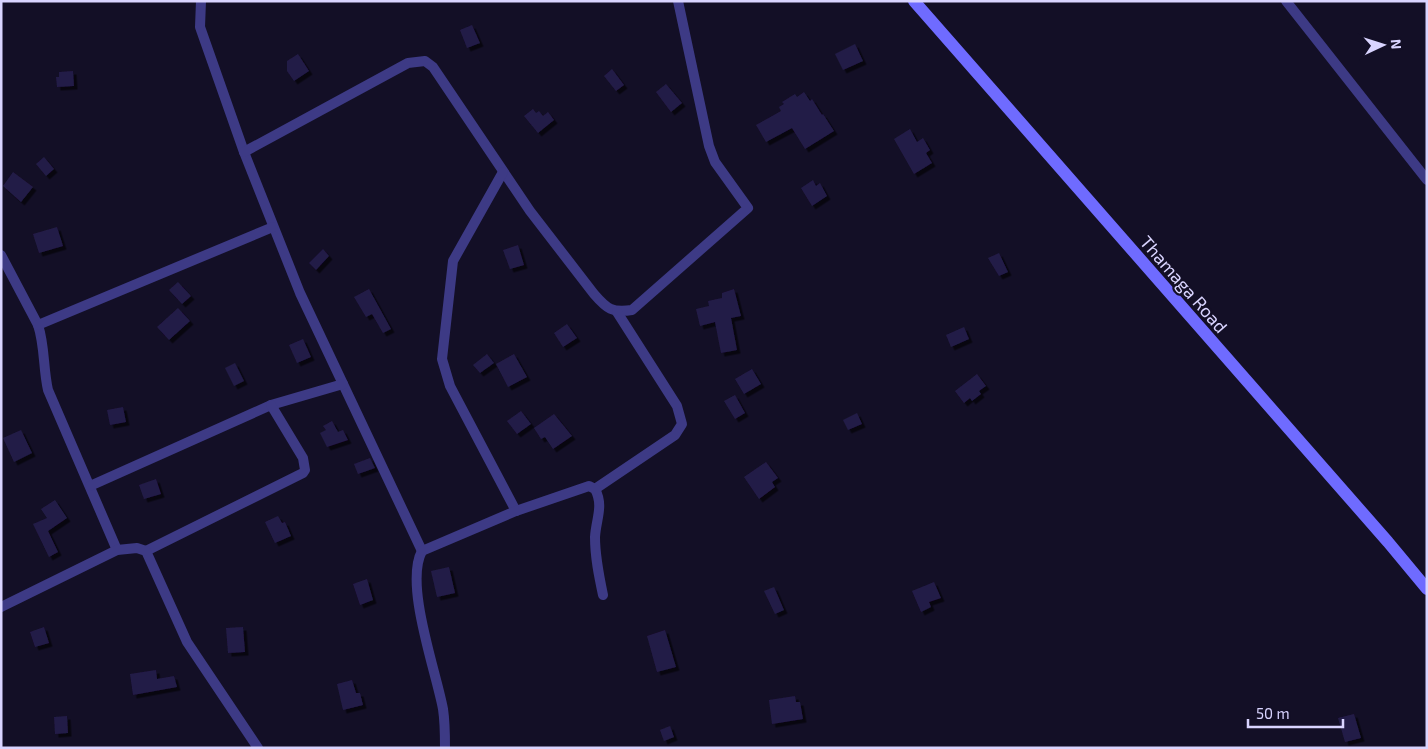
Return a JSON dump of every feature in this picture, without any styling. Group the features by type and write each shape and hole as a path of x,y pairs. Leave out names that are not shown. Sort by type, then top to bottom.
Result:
{"main road":[{"name":"Thamaga Road","path":"914,1 1388,542 1427,590"}],"street":[{"path":"201,1 200,27 244,152 273,227 300,293 422,551 415,570 422,618 443,711 445,748"},
{"path":"617,312 632,310 748,208 715,162 709,146 678,1"},
{"path":"1286,1 1427,180"},
{"path":"244,152 408,63 425,61 432,68 503,172 594,294 604,305 617,312 677,406 682,424 675,435 595,488"},
{"path":"503,172 453,261 442,359 450,386 516,511"},
{"path":"38,325 273,227"},
{"path":"1,255 38,325 42,337 44,372 48,390 118,550"},
{"path":"90,486 271,405 343,384"},
{"path":"1,607 118,550 137,548 146,551 303,473 303,458 271,405"},
{"path":"422,551 516,511 589,486 595,488"},
{"path":"595,488 601,506 595,536 603,595"},
{"path":"146,551 187,642 258,748"}],"building":[{"path":"472,25 480,43 467,48 460,30"},
{"path":"855,44 863,61 843,70 835,54"},
{"path":"298,54 309,71 294,81 287,71 287,61"},
{"path":"612,69 624,85 616,91 604,76"},
{"path":"73,71 74,86 57,87 56,77 59,77 59,72"},
{"path":"666,84 682,103 671,112 656,92"},
{"path":"804,92 810,101 812,99 834,131 805,149 792,128 766,142 756,125 781,111 779,107 784,104 782,102 795,94 797,97"},
{"path":"533,109 536,113 539,111 543,116 548,112 554,120 538,133 524,116"},
{"path":"910,129 917,142 923,138 930,150 926,153 932,163 914,174 894,139"},
{"path":"44,157 54,169 46,176 36,164"},
{"path":"13,172 33,187 21,202 3,186"},
{"path":"813,180 816,186 820,183 827,196 812,206 801,188"},
{"path":"57,227 63,246 39,253 33,234"},
{"path":"518,245 524,265 510,269 503,250"},
{"path":"323,249 329,256 316,270 309,263"},
{"path":"999,253 1008,272 999,276 988,258"},
{"path":"178,282 191,296 182,304 169,290"},
{"path":"369,289 391,329 383,333 372,314 366,317 354,297"},
{"path":"734,289 741,316 731,318 737,350 721,353 715,322 700,326 696,309 709,306 708,301 722,298 722,293"},
{"path":"178,308 190,321 169,340 157,327"},
{"path":"567,324 577,338 563,347 554,333"},
{"path":"964,327 969,339 951,347 946,335"},
{"path":"303,339 311,357 297,363 289,345"},
{"path":"487,354 494,363 480,373 473,365"},
{"path":"514,354 527,377 508,387 496,364"},
{"path":"235,363 244,381 234,386 225,368"},
{"path":"752,369 761,384 744,394 735,379"},
{"path":"977,374 986,386 979,391 981,394 972,401 970,398 964,403 955,391"},
{"path":"735,395 745,413 735,419 724,401"},
{"path":"123,407 126,422 110,425 107,410"},
{"path":"521,411 531,424 517,434 507,421"},
{"path":"857,413 862,424 848,430 843,420"},
{"path":"554,414 572,436 553,449 545,437 541,439 534,428"},
{"path":"332,421 338,432 343,430 348,440 327,447 320,433 326,430 323,426"},
{"path":"21,430 32,453 14,462 3,438"},
{"path":"370,458 375,468 358,474 354,464"},
{"path":"766,462 778,478 772,482 775,487 759,499 744,477"},
{"path":"156,479 161,494 144,499 139,485"},
{"path":"55,500 67,518 48,531 58,552 49,557 33,524 47,518 41,509"},
{"path":"278,516 282,523 285,522 291,536 275,543 265,522"},
{"path":"449,567 455,593 437,597 431,571"},
{"path":"367,579 373,600 360,605 353,584"},
{"path":"934,582 941,598 929,602 931,607 921,612 912,591"},
{"path":"774,587 784,610 775,614 764,591"},
{"path":"44,627 49,643 35,647 30,632"},
{"path":"243,627 245,652 228,653 226,628"},
{"path":"665,630 676,667 657,672 647,636"},
{"path":"156,670 157,679 174,676 177,687 133,695 130,674"},
{"path":"352,680 356,693 360,693 363,705 343,710 337,684"},
{"path":"795,696 796,702 800,702 803,719 772,724 769,700"},
{"path":"1354,714 1361,738 1345,742 1338,718"},
{"path":"67,716 68,733 55,734 54,717"},
{"path":"670,726 674,737 664,741 660,730"}]}
